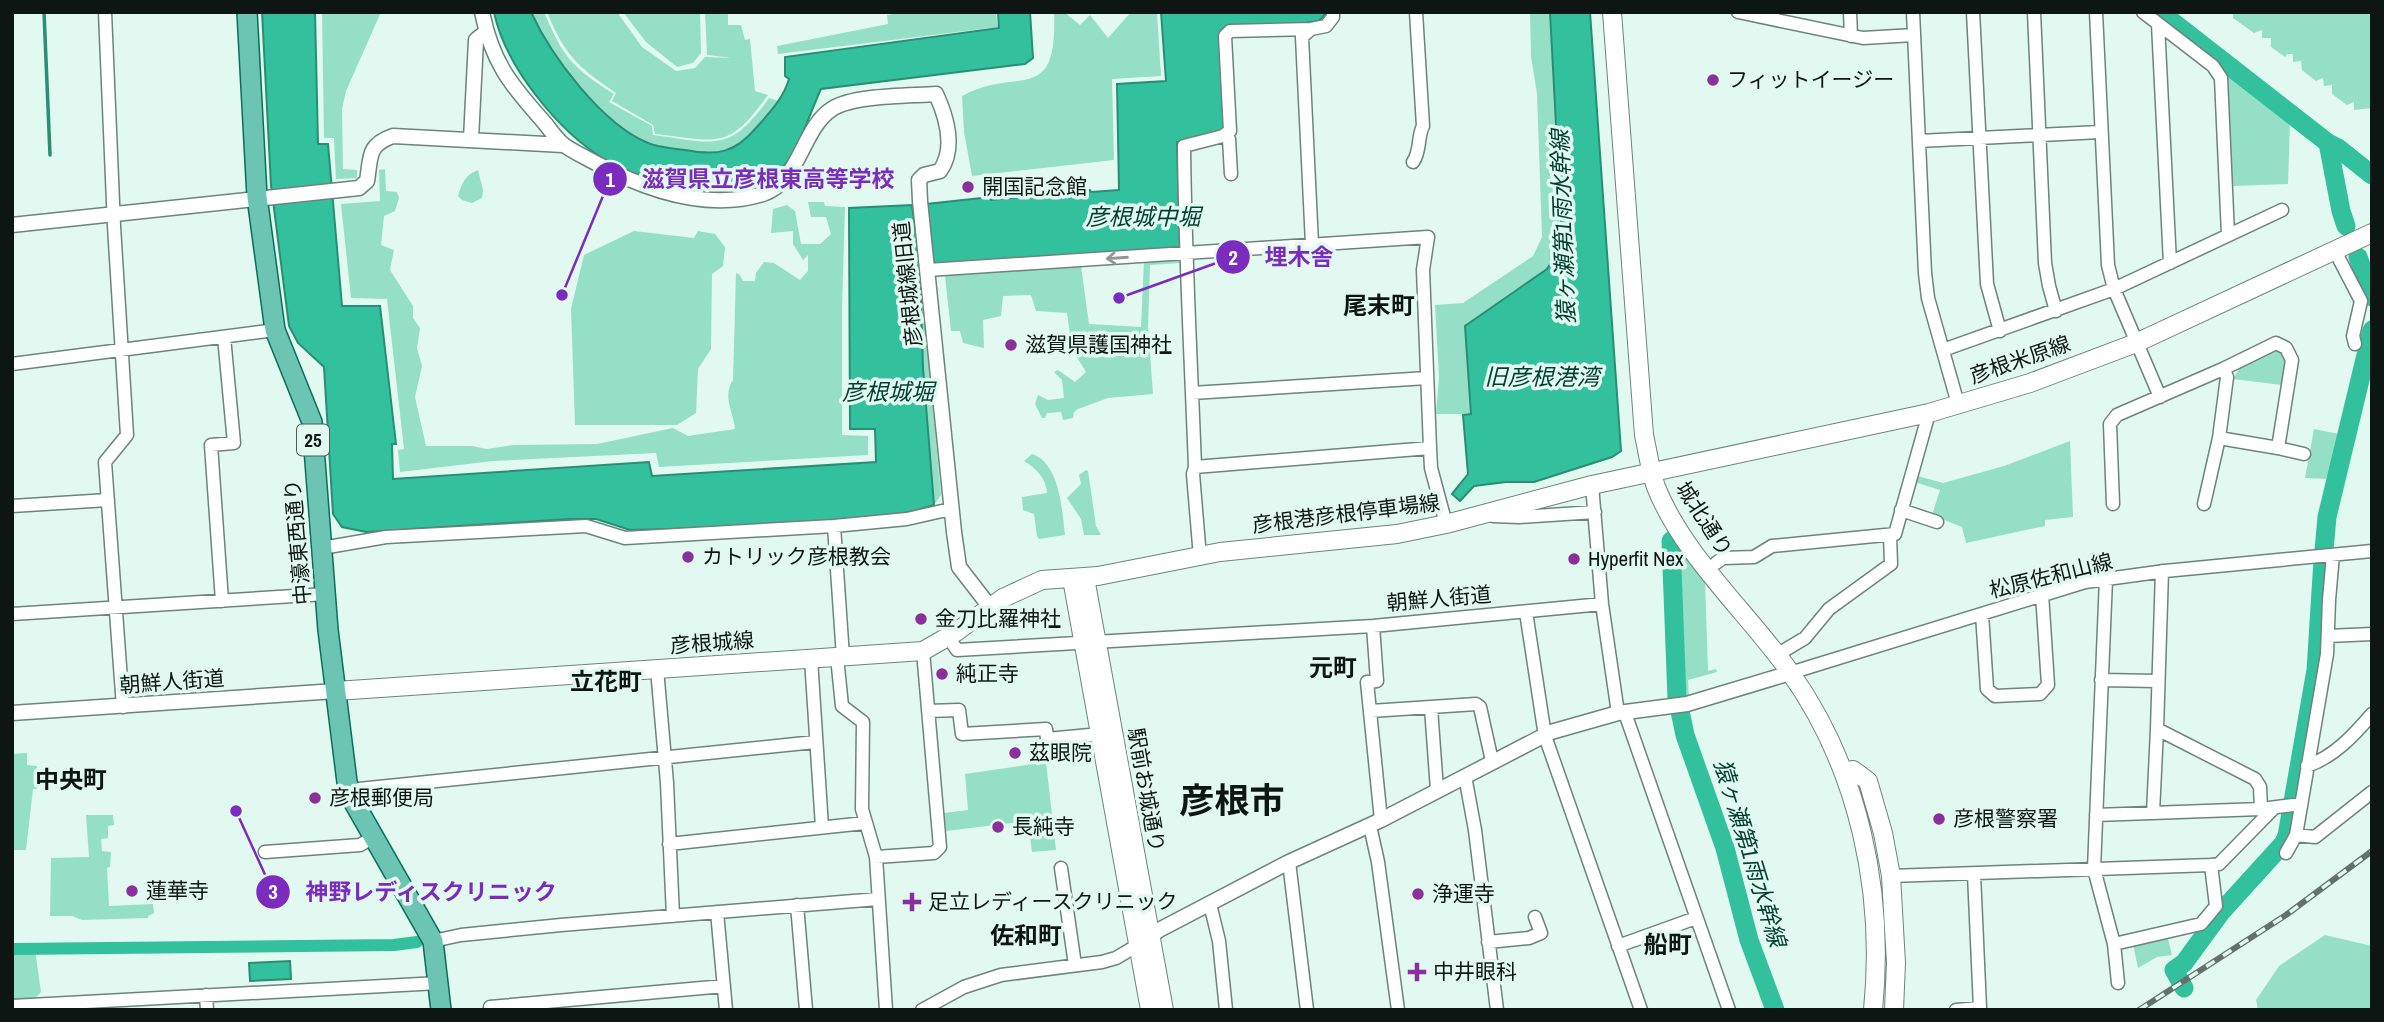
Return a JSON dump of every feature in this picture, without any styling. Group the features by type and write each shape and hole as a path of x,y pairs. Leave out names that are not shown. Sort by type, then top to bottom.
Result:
{"main road":[{"name":"中濠東西通り","path":"247,12 267,196 275,330 312,422 331,665 349,790 433,941 440,1010"},
{"name":"城北通り","path":"1612,12 1644,435 1657,472 1696,537 1786,650 1796,672"},
{"name":"城北通り","path":"1623,12 1656,434 1658,491 1687,541 1823,707 1870,821 1880,865 1886,919 1873,1010"},
{"name":"彦根米原線","path":"1657,472 1928,413 2030,383 2136,343 2372,233"},
{"name":"彦根港彦根停車場線","path":"1079,578 1220,552 1365,538 1446,524 1591,485 1657,472"},
{"name":"彦根城線","path":"336,691 923,651 1017,590 1042,580 1079,578"},
{"name":"駅前お城通り","path":"1079,578 1144,941 1150,1010"},
{"name":"駅前お城通り","path":"1089,641 1100,734 1144,941 1164,1010"},
{"path":"1862,1010 1866,971 1863,904 1853,845 1839,793 1848,772 1868,781 1883,833 1891,876 1896,963 1894,1010"},
{"name":"城北通り","path":"1882,960 1883,1010"}],"street":[{"path":"105,12 127,435 105,462 124,707"},
{"name":"彦根城線旧道","path":"482,12 486,32 505,76 563,145 615,174 656,192 728,202 766,193 785,178 821,119 842,103 936,94 947,119 949,154 940,172 919,180 952,511 959,567 990,607"},
{"path":"1200,557 1193,474 1195,467 1185,253 1184,146 1230,131 1225,36 1230,32 1326,26 1333,17 1333,12"},
{"path":"1413,162 1418,155 1419,135 1423,126 1416,12"},
{"path":"1738,12 1790,18 1863,38 1913,35"},
{"path":"1850,12 1851,36"},
{"path":"1913,12 1925,273 1928,298 1958,404"},
{"path":"1973,12 1987,284 2000,331"},
{"path":"2034,12 2045,263 2056,311"},
{"path":"2095,12 2108,265 2114,289 2160,397"},
{"path":"2143,12 2213,66 2221,78 2228,235"},
{"path":"2158,24 2170,263"},
{"path":"1311,29 1302,37 1312,244"},
{"path":"471,139 476,40 486,32"},
{"path":"1919,141 2100,132"},
{"path":"1226,134 1229,139 1231,174"},
{"path":"12,225 359,188 364,185 368,176 370,154 385,139 404,135 563,145"},
{"path":"1943,349 2114,289 2282,210"},
{"path":"928,270 1428,237 1423,270 1431,468 1446,524"},
{"path":"2335,251 2361,301 2353,337 2355,344"},
{"path":"12,364 275,330"},
{"path":"222,601 211,445 234,443 224,337"},
{"path":"2113,504 2110,424 2117,415 2276,343 2286,348 2292,360 2278,448"},
{"path":"2204,503 2219,438 2227,377 2223,369"},
{"path":"1192,393 1427,378"},
{"path":"1716,563 1723,558 1754,557 1772,546 1895,534 1928,413"},
{"path":"2219,438 2304,454"},
{"path":"1195,467 1430,448"},
{"path":"1591,485 1602,604 1622,713 1729,1010"},
{"path":"12,506 108,500"},
{"path":"1901,510 1937,522"},
{"path":"321,548 386,537 586,526 625,538 834,526 907,519 952,511"},
{"path":"1482,515 1519,517 1595,512"},
{"path":"834,526 842,706 863,722 862,809 876,857 886,1010"},
{"path":"1786,650 1805,638 1829,609 1891,565 1890,535"},
{"name":"松原佐和山線","path":"1796,672 2042,594 2106,579 2372,551"},
{"path":"2286,853 2296,835 2295,805 2307,766 2327,654 2333,555"},
{"path":"2153,813 2162,571"},
{"path":"2106,579 2094,869 2115,944 2118,983"},
{"path":"12,614 326,594"},
{"path":"1982,614 1987,690 1995,696 2040,694 2048,685 2042,594"},
{"name":"朝鮮人街道","path":"948,637 957,650 1373,626 1602,604"},
{"path":"1526,612 1545,736 1641,1010"},
{"path":"1373,626 1377,681 1367,682 1371,711 1378,862 1398,1010"},
{"path":"2328,636 2372,634"},
{"path":"876,857 934,853 940,847 923,651"},
{"path":"811,659 822,827"},
{"path":"657,669 673,916"},
{"path":"922,1010 964,988 1001,975 1116,958 1159,930 1289,862 1376,823 1551,732 1622,713 1680,705 1796,672"},
{"path":"2101,680 2157,681"},
{"name":"朝鮮人街道","path":"12,713 336,691"},
{"path":"1371,711 1476,704 1480,707 1492,761"},
{"path":"1431,708 1437,790"},
{"path":"928,711 959,710 962,734 1046,729 1047,739 1100,734"},
{"path":"2307,766 2318,763 2344,744 2372,714"},
{"path":"2360,728 2372,736"},
{"path":"2157,729 2255,779 2267,809"},
{"path":"349,790 815,742"},
{"path":"1465,776 1475,831 1497,1010"},
{"path":"2296,835 2315,837 2372,792"},
{"path":"2096,815 2267,809 2295,805"},
{"path":"1891,876 2219,864 2267,809"},
{"path":"669,844 865,823"},
{"path":"265,852 360,845 374,837"},
{"path":"1289,862 1307,1010"},
{"path":"2115,944 2201,924 2216,906 2211,865"},
{"path":"1061,869 1075,965"},
{"path":"1956,1010 1980,1007 1974,874"},
{"path":"433,941 461,935 878,900"},
{"path":"1210,904 1219,941 1226,1010"},
{"path":"797,905 806,1010"},
{"path":"717,912 726,1010"},
{"path":"1488,942 1528,938 1541,933 1535,916"},
{"path":"1618,946 1696,918"},
{"path":"12,1006 439,983"},
{"path":"491,1010 490,1007 724,986"},
{"path":"206,995 206,1010"}],"shaded area":[{"path":"322,12 381,12 346,91 342,109 343,169 357,170 357,178 336,179 334,138 324,138"},
{"path":"531,12 544,12 557,41 571,60 614,94 609,102 652,126 653,135 707,142 720,140 743,129 769,98 779,101 758,126 730,151 706,154 651,144 634,136 599,107 566,69"},
{"path":"547,12 617,12 642,47 676,71 695,68 705,57 732,58 707,55 705,12 728,12 728,25 741,25 745,40 750,39 755,91 768,95 732,134 708,140 655,134 653,125 612,101 616,93 574,59 560,40"},
{"path":"623,12 700,12 701,53 693,63 677,67 646,42"},
{"path":"903,12 996,12 998,27 778,54 777,46 888,24 887,15"},
{"path":"1054,12 1064,12 1080,25 1090,15 1108,38 1131,12 1157,12 1161,76 1112,79 1114,160 972,176 964,132 962,96 982,87 1030,78 1041,73 1049,61"},
{"path":"1530,12 1550,12 1562,237 1559,250 1547,269 1465,326 1471,414 1436,414 1439,377 1435,305 1463,303 1533,256 1542,237 1537,94 1531,56"},
{"path":"2233,12 2372,12 2372,108 2354,110 2354,102 2347,105 2332,94 2332,85 2324,86 2323,78 2316,81 2302,70 2301,61 2293,62 2293,54 2287,54 2285,57 2271,47 2271,38 2262,38 2262,30 2254,33 2233,18"},
{"path":"2227,71 2290,122 2288,184 2232,186"},
{"path":"385,169 386,191 397,192 399,198 395,211 384,216 381,245 394,250 390,270 413,306 413,318 420,328 417,348 422,366 415,397 426,446 472,446 487,449 513,445 597,444 673,428 688,436 735,429 728,392 733,380 736,273 743,281 755,281 756,273 764,262 774,263 800,280 808,271 808,255 803,260 793,244 793,231 771,233 773,209 787,205 795,211 801,244 820,244 831,234 826,217 811,217 808,202 824,202 825,206 845,207 842,435 868,436 868,455 659,467 656,453 493,461 400,472 398,450 404,449 387,299 351,298 341,204 380,201 379,170"},
{"path":"478,170 483,190 482,198 472,203 462,200 458,196 463,183 470,174"},
{"path":"634,231 694,238 698,231 715,234 725,247 723,266 712,274 711,349 698,369 696,413 677,425 575,425 571,309 584,255"},
{"path":"1180,258 1180,263 1150,265 1148,327 1153,394 1108,398 1078,409 1073,418 1063,420 1061,412 1047,413 1045,418 1042,418 1035,404 1038,395 1048,400 1064,398 1062,380 1054,372 1058,370 1075,382 1086,372 1072,349 1067,313 1036,311 1031,295 1003,296 1001,316 983,320 984,348 963,343 960,331 951,331 945,276 1081,266 1089,324 1141,327 1144,261"},
{"path":"920,267 941,495 934,505 923,368"},
{"path":"2274,350 2283,354 2286,362 2282,385 2233,379 2240,367"},
{"path":"2314,429 2339,434 2329,479 2305,478"},
{"path":"2070,441 2073,517 2045,520 2045,526 1966,543 1962,527 1932,515 1940,490 1911,481 1914,475 1943,483 2004,466"},
{"path":"1032,454 1049,467 1054,477 1061,501 1065,535 1039,539 1034,514 1023,510 1022,497 1047,493 1040,474 1024,461"},
{"path":"1086,470 1096,526 1101,535 1084,535 1081,519 1067,498 1081,484 1079,475"},
{"path":"1687,558 1705,580 1708,671 1716,669 1717,672 1688,680 1689,699 1683,700 1677,560"},
{"path":"27,753 27,765 37,766 37,789 33,789 26,850 12,850 12,754"},
{"path":"1046,762 1056,850 1032,852 1028,821 946,831 944,813 968,810 965,774"},
{"path":"86,815 113,815 114,825 108,826 108,838 101,839 102,851 111,852 110,867 107,868 109,906 153,904 154,913 148,918 82,920 72,916 50,916 51,858 89,857"},
{"path":"2167,935 2172,955 2157,957 2138,968 2133,944"},
{"path":"2325,935 2372,946 2372,1010 2258,1010 2256,1000 2279,966"},
{"path":"35,950 41,992 33,1001 12,1002 12,951"}],"water":[{"name":"彦根城堀","path":"262,12 315,12 318,144 328,144 342,306 380,306 396,444 392,444 393,479 649,462 652,476 876,462 875,429 850,429 849,208 912,205 920,267 923,368 934,505 911,512 853,520 670,529 630,530 596,519 366,532 342,527 333,514 324,367 298,343 289,326 271,185"},
{"path":"494,12 531,12 551,48 580,87 613,121 631,134 657,146 707,153 725,151 741,143 776,105 789,79 785,76 785,57 999,28 998,12 1030,12 1033,58 1025,64 821,89 794,152 778,173 748,188 706,191 675,186 633,173 604,159 569,132 522,75 509,54"},
{"name":"彦根城中堀","path":"1161,12 1327,12 1319,21 1283,26 1230,27 1221,31 1220,68 1223,69 1224,128 1218,133 1177,142 1180,247 1176,251 934,268 927,204 990,197 991,200 1090,190 1119,190 1117,84 1166,81"},
{"name":"旧彦根港湾","path":"1550,12 1590,12 1621,451 1612,457 1534,482 1474,486 1460,501 1452,494 1468,474 1463,415 1471,414 1465,326 1547,269 1559,250 1562,237"},
{"path":"290,961 291,979 250,981 249,963"}],"waterway":[{"path":"44,12 50,155"},
{"path":"2160,12 2372,175"},
{"path":"2328,143 2346,226"},
{"path":"2358,257 2372,297"},
{"path":"2324,550 2327,517 2372,330"},
{"name":"猿ヶ瀬第1雨水幹線","path":"1671,541 1677,699"},
{"path":"2184,988 2174,970 2184,963 2222,911 2283,844 2287,836 2316,670 2323,560"},
{"name":"猿ヶ瀬第1雨水幹線","path":"1680,711 1685,735 1725,848 1749,940 1775,1010"},
{"path":"12,949 394,945 417,942"}],"railway":[{"path":"2139,1010 2286,915 2372,851"}],"place":[{"name":"フィットイージー","path":"1713,80"},
{"name":"開国記念館","path":"968,187"},
{"name":"滋賀県立彦根東高等学校","path":"562,295"},
{"name":"埋木舎","path":"1119,298"},
{"name":"滋賀県護国神社","path":"1011,345"},
{"name":"カトリック彦根教会","path":"688,557"},
{"name":"Hyperfit Nex","path":"1574,559"},
{"name":"金刀比羅神社","path":"921,619"},
{"name":"純正寺","path":"942,674"},
{"name":"茲眼院","path":"1015,753"},
{"name":"彦根郵便局","path":"315,798"},
{"name":"神野レディスクリニック","path":"236,811"},
{"name":"彦根警察署","path":"1939,819"},
{"name":"長純寺","path":"998,827"},
{"name":"蓮華寺","path":"132,891"},
{"name":"浄運寺","path":"1418,894"},
{"name":"足立レディースクリニック","path":"912,902"},
{"name":"中井眼科","path":"1417,972"}],"district":[{"name":"尾末町","path":"1379,306"},
{"name":"元町","path":"1333,668"},
{"name":"立花町","path":"606,682"},
{"name":"中央町","path":"71,780"},
{"name":"彦根市","path":"1232,801"},
{"name":"佐和町","path":"1026,936"},
{"name":"船町","path":"1668,945"}]}
